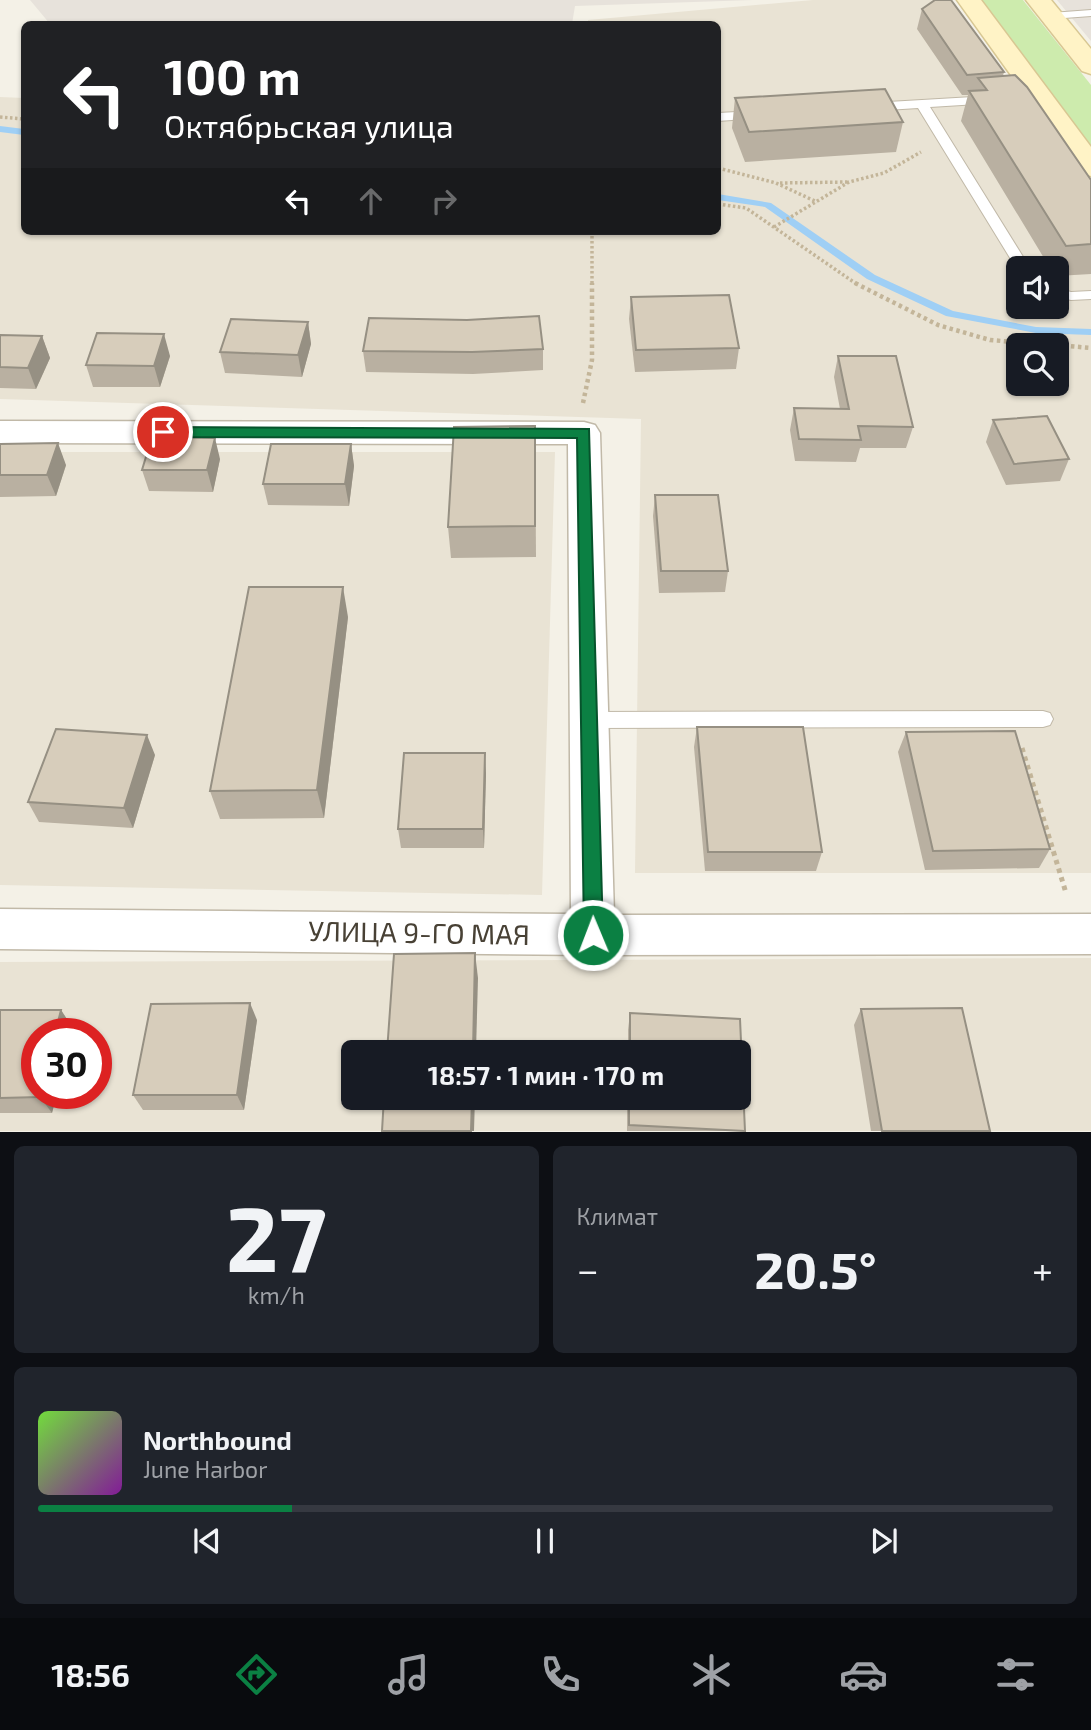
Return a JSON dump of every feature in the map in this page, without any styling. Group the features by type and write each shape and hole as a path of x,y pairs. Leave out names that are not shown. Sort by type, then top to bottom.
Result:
{"main road":[{"path":"969,0 1032,97 1091,167"},
{"path":"1045,8 1088,59"}],"street":[{"path":"0,432 584,433 593,935"},
{"name":"УЛИЦА 9-ГО МАЯ","path":"0,929 593,935 1085,934"}],"lane":[{"path":"1045,8 1091,13"},
{"path":"854,108 1000,99"},
{"path":"922,104 1016,256"},
{"path":"721,117 772,114"},
{"path":"1069,295 1091,295"},
{"path":"588,720 1043,719"}],"path":[{"path":"0,117 21,119"},
{"path":"776,183 849,182 884,173 915,157 942,137"},
{"path":"721,169 776,183 817,202"},
{"path":"773,227 803,212 849,182"},
{"path":"721,204 746,208 859,286 938,325 990,340 1006,341"},
{"path":"570,433 587,395 592,360 592,235"},
{"path":"1069,346 1091,348"},
{"path":"1013,719 1085,934"}],"shaded area":[{"path":"30,0 753,0 575,6 572,21 48,21"},
{"path":"813,0 937,0 1091,232 1091,873 635,873 641,419 0,399 0,97 21,98 21,235 721,235 721,21 588,20"},
{"path":"1057,0 1091,0 1091,41"},
{"path":"0,452 555,452 542,895 0,885"},
{"path":"1091,958 1091,1131 0,1131 0,962"}],"green space":[{"path":"981,0 1023,0 1091,85 1091,147"}],"building":[{"path":"935,0 951,0 1004,72 967,75 922,9"},
{"path":"1015,75 1027,87 1091,180 1091,244 1066,246 969,91 987,90 978,78"},
{"path":"885,89 903,122 749,132 735,98"},
{"path":"729,295 739,348 636,350 631,297"},
{"path":"539,316 543,349 472,352 363,351 369,318 467,320"},
{"path":"231,319 308,322 298,355 220,352"},
{"path":"97,333 164,334 154,366 86,365"},
{"path":"0,335 42,336 28,368 0,367"},
{"path":"838,356 896,356 913,427 858,426 861,440 799,439 794,408 849,409"},
{"path":"1047,416 1069,459 1014,464 993,420"},
{"path":"535,426 535,526 448,527 454,427"},
{"path":"152,437 215,438 207,470 142,470"},
{"path":"58,443 47,475 0,475 0,444"},
{"path":"271,444 351,444 345,484 263,484"},
{"path":"655,495 718,495 728,571 661,571"},
{"path":"249,587 343,587 317,790 210,791"},
{"path":"697,727 803,727 822,852 708,852"},
{"path":"56,729 147,735 124,808 28,802"},
{"path":"1015,731 1050,849 933,851 906,732"},
{"path":"404,753 485,753 483,829 398,829"},
{"path":"475,953 473,1040 388,1040 394,954"},
{"path":"250,1003 237,1095 133,1095 151,1004"},
{"path":"962,1008 990,1131 882,1131 861,1009"},
{"path":"0,1010 61,1010 59,1018 21,1018 21,1097 0,1098"},
{"path":"630,1013 740,1019 741,1040 630,1040"},
{"path":"383,1110 472,1110 471,1131 382,1131"},
{"path":"629,1110 744,1110 745,1131 629,1125"}],"waterway":[{"path":"0,129 21,132"},
{"path":"721,197 768,205 871,277 950,314 1036,330 1091,332"}],"route":[{"path":"163,432 584,433 593,935"}]}
